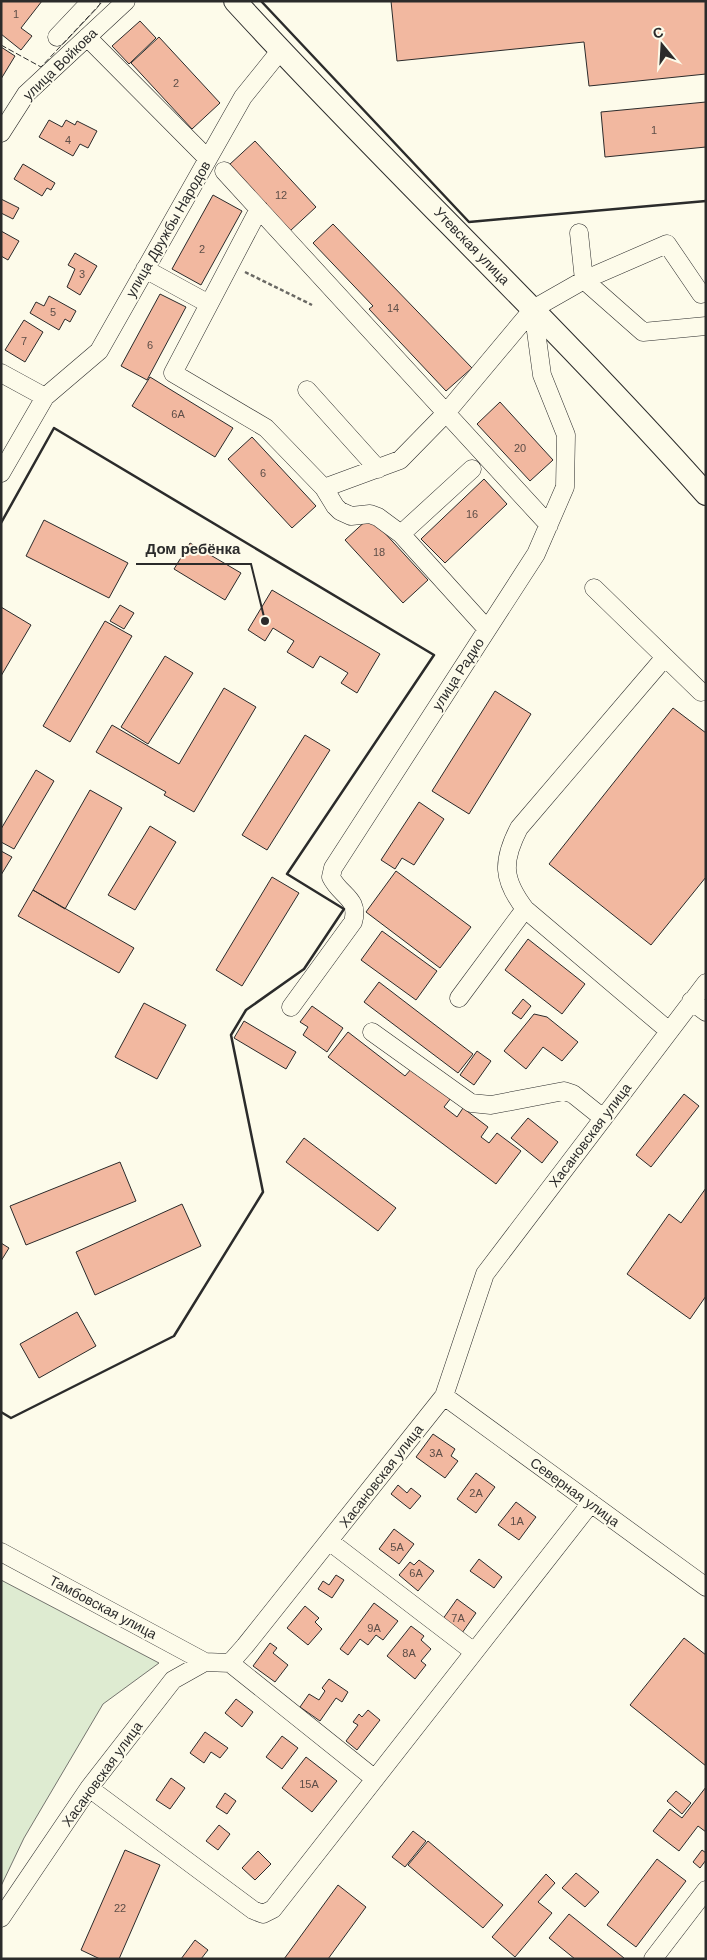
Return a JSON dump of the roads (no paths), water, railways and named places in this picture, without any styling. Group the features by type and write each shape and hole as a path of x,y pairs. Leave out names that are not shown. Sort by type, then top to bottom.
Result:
{"main road":[{"name":"Утевская улица","path":"235,1 280,51 696,475 706,494"}],"street":[{"path":"57,37 91,1"},
{"name":"улица Войкова","path":"1,133 26,94 126,1"},
{"path":"87,37 208,159"},
{"name":"улица Дружбы Народов","path":"1,473 45,397 99,351 248,88 280,51"},
{"path":"224,171 549,525"},
{"path":"259,209 173,373 266,428 324,488 340,511 351,516 370,514 378,517 401,534 487,629"},
{"path":"579,233 584,280 643,332 706,326"},
{"path":"324,488 400,460 446,412 533,309 584,280 668,244 701,294 706,293"},
{"path":"145,269 209,304"},
{"name":"улица Радио","path":"292,1007 353,922 356,912 352,901 335,885 331,877 333,868 536,554 565,487 566,435 542,375 533,309"},
{"path":"1,373 45,397"},
{"path":"307,390 378,469"},
{"path":"401,534 472,469"},
{"path":"594,588 701,692"},
{"path":"665,657 518,828 508,850 506,871 512,892 525,909 669,1031"},
{"path":"459,998 525,909"},
{"name":"Хасановская улица","path":"230,1663 329,1542 444,1396 485,1274 706,983"},
{"path":"691,1001 706,1012"},
{"path":"372,1032 471,1103 482,1106 491,1105 564,1091 573,1094 603,1118"},
{"name":"Северная улица","path":"444,1396 706,1588"},
{"path":"89,1788 252,1910 263,1914 274,1909 591,1503"},
{"path":"329,1542 474,1652"},
{"name":"Тамбовская улица","path":"1,1552 205,1662"},
{"path":"205,1662 230,1663 375,1779"},
{"name":"Хасановская улица","path":"1,1918 89,1788 173,1680 205,1662"},
{"path":"653,1959 706,1890"}],"place":[{"name":"Дом ребёнка","path":"265,621"}]}
